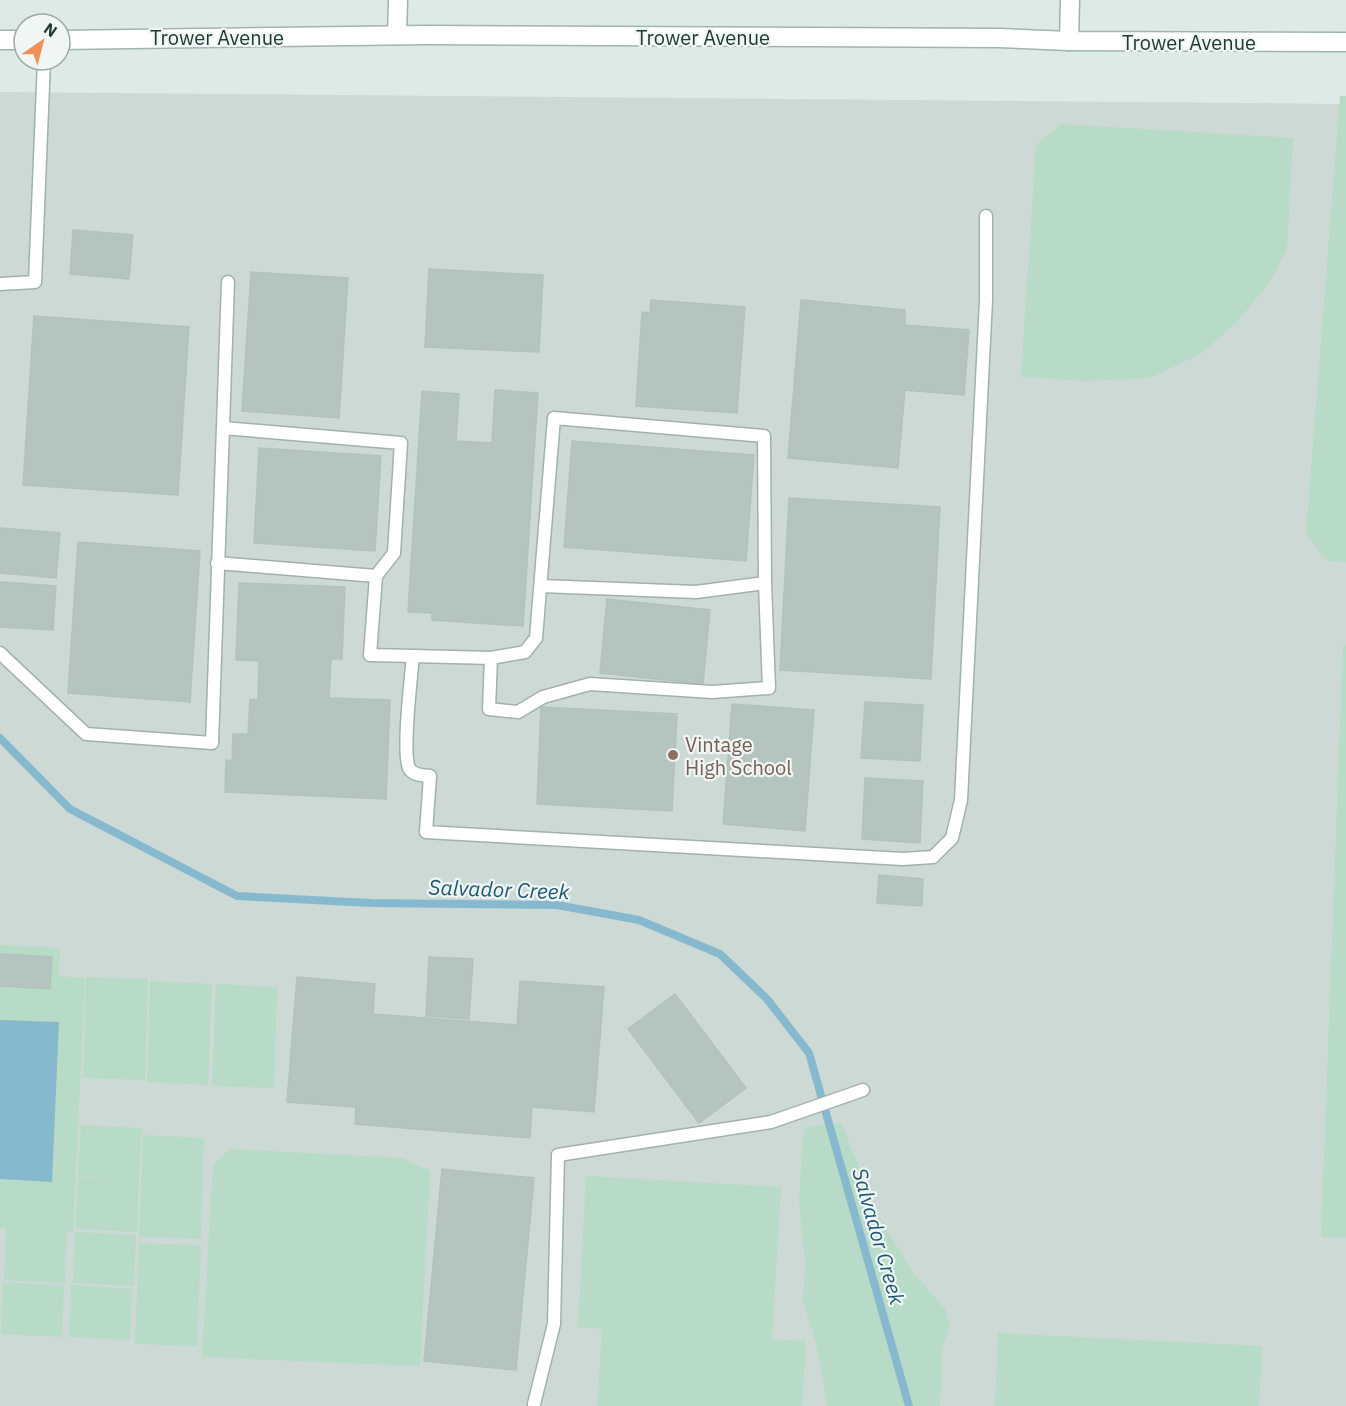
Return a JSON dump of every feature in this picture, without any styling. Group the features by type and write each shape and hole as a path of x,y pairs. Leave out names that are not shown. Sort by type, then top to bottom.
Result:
{"street":[{"path":"397,35 398,0"},
{"path":"1069,41 1070,0"},
{"name":"Trower Avenue","path":"72,40 397,35 1346,42"}],"lane":[{"path":"0,284 35,282 44,72"},
{"path":"413,656 406,749 409,769 415,774 430,776 426,832 903,859 933,857 952,838 961,800 986,300 986,216"},
{"path":"0,653 86,734 212,743 228,282"},
{"path":"223,428 401,443 394,553 376,576 370,655 491,658 525,652 536,638 554,418 764,436 765,583 769,688 712,692 590,684 543,697 518,712 489,709 491,658"},
{"path":"217,564 376,576"},
{"path":"541,586 696,592 765,583"},
{"path":"534,1404 554,1324 558,1155 783,1119 863,1090"}],"shaded area":[{"name":"Vintage High School","path":"0,92 1346,104 1346,1406 0,1406"}],"green space":[{"path":"1340,96 1346,96 1346,562 1327,561 1306,534"},
{"path":"1061,124 1293,138 1287,249 1270,282 1236,323 1202,353 1150,378 1086,381 1021,377 1036,145"},
{"path":"1343,645 1346,645 1346,1238 1321,1237"},
{"path":"0,945 60,948 59,976 85,978 73,1232 67,1232 65,1283 4,1280 6,1229 0,1228"},
{"path":"86,977 148,979 145,1080 83,1078"},
{"path":"150,981 212,984 208,1085 147,1082"},
{"path":"216,984 277,987 274,1088 212,1086"},
{"path":"841,1123 880,1219 914,1273 945,1309 950,1324 942,1350 940,1406 827,1406 816,1342 803,1302 805,1263 799,1198 804,1127"},
{"path":"81,1125 142,1128 139,1180 78,1176"},
{"path":"143,1135 204,1138 201,1239 139,1237"},
{"path":"230,1149 402,1158 430,1171 420,1366 202,1357 213,1165"},
{"path":"586,1176 781,1187 772,1339 806,1341 802,1406 597,1406 602,1329 578,1327"},
{"path":"78,1177 139,1180 137,1232 75,1229"},
{"path":"75,1232 136,1235 134,1286 73,1283"},
{"path":"139,1243 201,1245 197,1346 135,1344"},
{"path":"3,1282 64,1286 62,1337 1,1334"},
{"path":"71,1285 132,1289 130,1340 69,1337"},
{"path":"998,1333 1262,1346 1259,1406 995,1406"}],"water":[{"path":"0,1020 59,1022 52,1182 0,1179"}],"building":[{"path":"73,230 133,235 129,279 70,274"},
{"path":"429,269 543,275 539,352 425,347"},
{"path":"251,272 348,278 339,418 242,411"},
{"path":"651,300 745,307 737,413 636,406 642,312 650,313"},
{"path":"801,300 905,310 905,325 969,330 964,395 905,390 898,468 788,458"},
{"path":"34,316 189,327 178,495 23,485"},
{"path":"495,390 538,393 523,626 432,620 432,613 408,612 422,391 459,394 456,441 492,443"},
{"path":"572,441 754,455 746,561 564,547"},
{"path":"259,448 381,456 375,551 254,543"},
{"path":"789,498 940,507 931,679 780,670"},
{"path":"0,528 60,533 56,578 0,573"},
{"path":"78,542 200,551 190,702 68,693"},
{"path":"0,582 56,586 53,630 0,627"},
{"path":"239,583 345,587 342,659 331,659 329,698 390,700 386,799 225,792 226,760 232,761 233,734 248,734 250,699 258,700 259,661 236,660"},
{"path":"607,599 710,610 703,684 600,673"},
{"path":"865,702 923,705 920,761 861,758"},
{"path":"732,704 814,710 805,831 723,824"},
{"path":"541,707 677,714 672,811 537,804"},
{"path":"865,778 923,781 920,843 862,839"},
{"path":"879,875 923,879 922,906 877,903"},
{"path":"0,954 52,957 50,989 0,986"},
{"path":"429,957 473,959 469,1019 426,1016"},
{"path":"297,977 375,984 373,1014 517,1025 520,981 604,987 594,1112 532,1107 530,1138 355,1124 356,1107 287,1102"},
{"path":"675,994 746,1088 699,1123 628,1029"},
{"path":"442,1169 534,1178 516,1370 424,1361"}],"waterway":[{"name":"Salvador Creek","path":"0,738 70,809 237,896 371,903 557,905 639,920 720,954 767,999 809,1053 909,1406"}],"place":[{"name":"Vintage High School","path":"673,755"}]}
